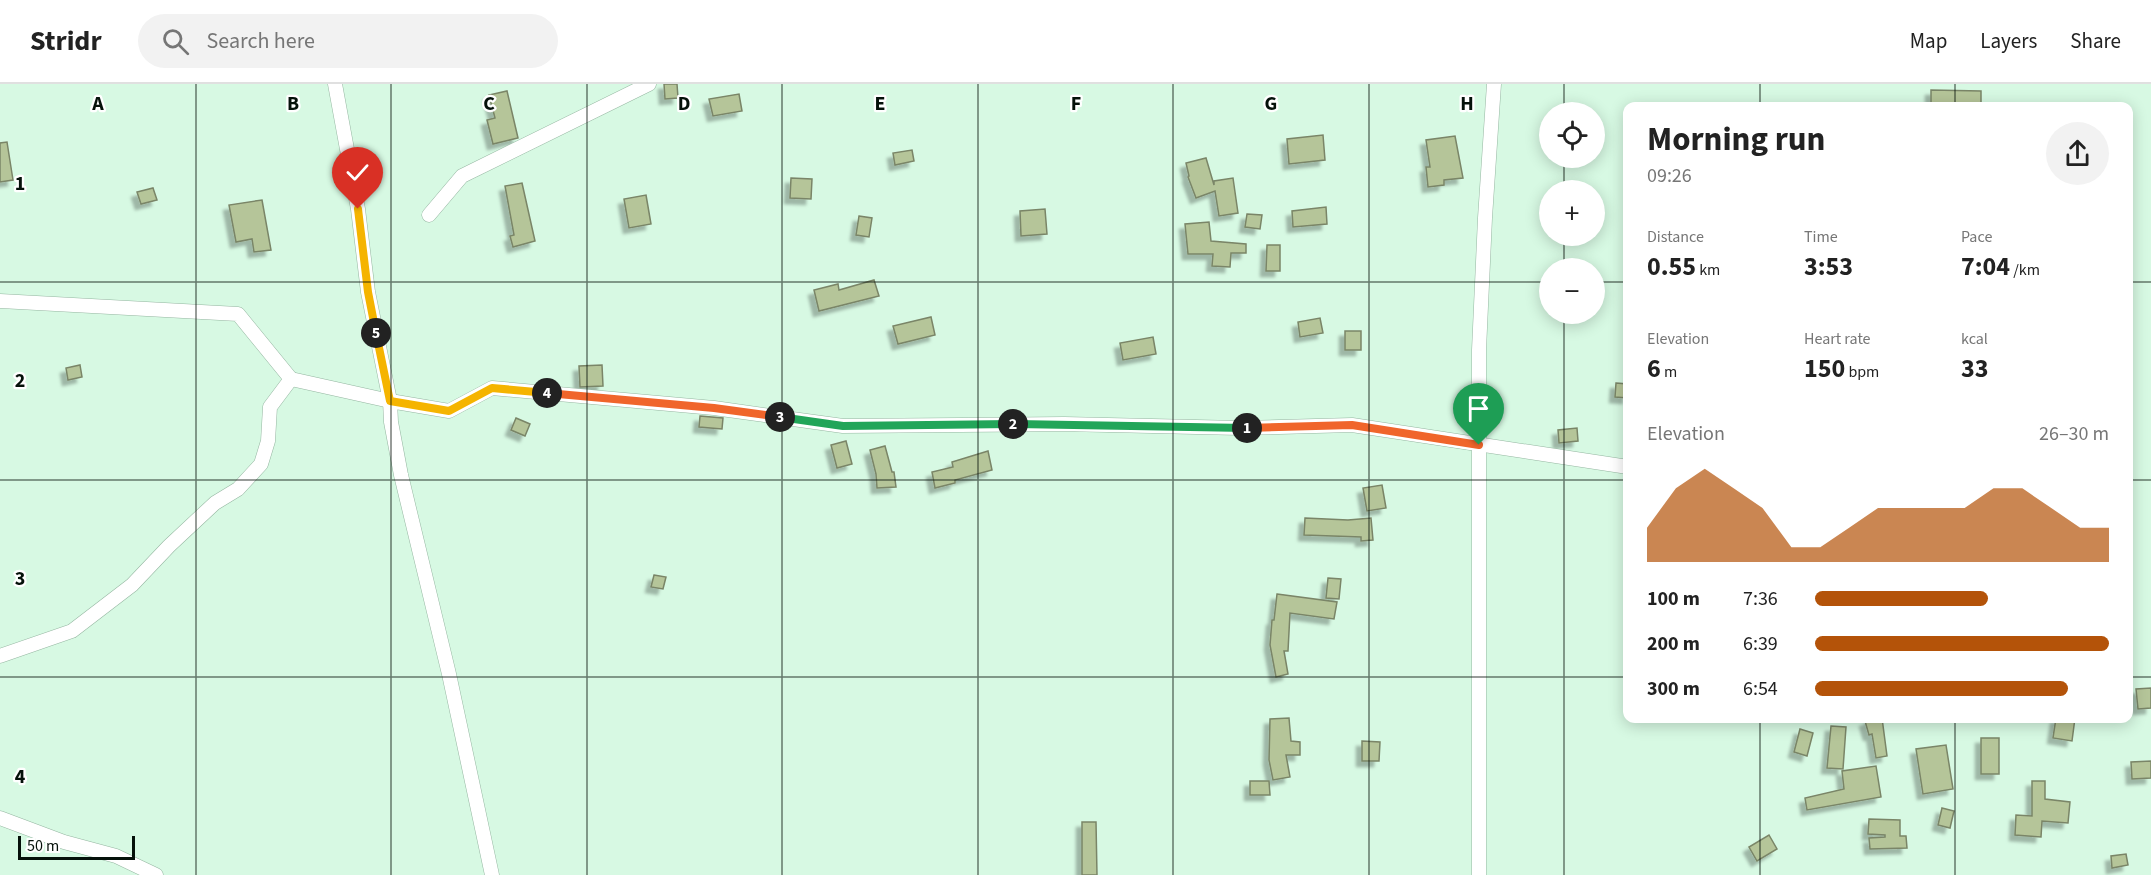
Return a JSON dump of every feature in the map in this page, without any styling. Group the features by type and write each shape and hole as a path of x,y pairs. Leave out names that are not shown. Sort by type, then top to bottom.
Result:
{"street":[{"path":"335,84 358,209 368,292 390,401 391,422 401,475 449,674 492,875"},
{"path":"429,215 462,176 649,84"},
{"path":"1479,875 1479,339 1494,84"},
{"path":"0,301 238,314 291,379 390,401 449,411 492,388 714,408 843,426 1064,424 1240,428 1352,425 1623,466"},
{"path":"0,656 72,631 132,585 215,503 238,489 261,464 268,441 270,407 291,379"},
{"path":"0,818 64,842 116,856 156,875"}],"building":[{"path":"664,84 677,84 678,98 665,99"},
{"path":"1931,90 1981,91 1981,102 1931,102"},
{"path":"507,91 518,138 493,144 487,120 495,118 489,95"},
{"path":"739,94 742,111 713,116 709,99"},
{"path":"1323,135 1325,160 1289,164 1287,139"},
{"path":"1455,136 1463,178 1444,180 1444,185 1428,187 1426,167 1430,167 1426,140"},
{"path":"7,142 13,180 0,182 0,143"},
{"path":"912,150 914,161 895,165 893,153"},
{"path":"1206,158 1214,185 1214,181 1233,178 1238,213 1219,216 1215,191 1196,198 1188,177 1186,163"},
{"path":"791,178 812,179 811,199 790,198"},
{"path":"522,183 535,241 513,247 510,236 514,235 505,186"},
{"path":"153,188 157,200 141,204 137,192"},
{"path":"646,195 651,224 629,228 624,199"},
{"path":"262,200 271,250 254,252 252,239 236,242 229,205"},
{"path":"1326,207 1327,224 1293,227 1292,211"},
{"path":"1045,209 1047,234 1021,236 1020,211"},
{"path":"1247,214 1262,215 1260,229 1245,227"},
{"path":"859,216 872,218 869,237 856,235"},
{"path":"1209,222 1211,241 1246,244 1246,253 1231,253 1230,267 1212,266 1213,254 1188,254 1185,224"},
{"path":"1267,245 1280,245 1280,271 1266,271"},
{"path":"874,280 879,296 819,311 814,290 838,284 839,290"},
{"path":"931,317 935,335 898,344 893,326"},
{"path":"1320,318 1323,333 1300,337 1298,322"},
{"path":"1345,331 1361,331 1361,350 1345,350"},
{"path":"1153,337 1156,354 1123,360 1120,343"},
{"path":"80,365 82,377 68,380 66,368"},
{"path":"602,365 603,386 580,387 579,366"},
{"path":"1616,383 1623,384 1623,398 1615,397"},
{"path":"700,416 723,418 722,429 699,427"},
{"path":"516,418 530,424 525,436 511,430"},
{"path":"1577,428 1578,441 1559,443 1558,430"},
{"path":"846,441 852,464 837,468 831,445"},
{"path":"885,446 892,472 894,472 896,487 877,488 870,450"},
{"path":"988,451 992,470 935,488 932,472 953,467 952,462"},
{"path":"1382,485 1386,508 1367,511 1363,488"},
{"path":"1305,518 1348,520 1371,518 1373,540 1361,541 1361,537 1304,535"},
{"path":"654,575 666,577 663,589 651,587"},
{"path":"1328,578 1341,579 1339,599 1326,598"},
{"path":"1277,594 1337,602 1334,619 1290,613 1288,651 1284,651 1288,674 1276,677 1270,645"},
{"path":"2151,688 2151,708 2138,709 2136,689"},
{"path":"1289,718 1291,741 1300,742 1300,755 1286,755 1290,777 1273,780 1269,760 1270,719"},
{"path":"1866,723 1883,723 1887,756 1876,758 1872,734 1869,735"},
{"path":"2055,723 2074,723 2072,741 2053,738"},
{"path":"1831,726 1846,727 1843,769 1827,768"},
{"path":"1800,729 1813,733 1807,756 1794,752"},
{"path":"1981,738 1999,738 1999,774 1981,774"},
{"path":"1362,741 1380,742 1379,761 1362,761"},
{"path":"1946,745 1953,789 1923,794 1916,749"},
{"path":"2151,761 2151,778 2132,779 2131,762"},
{"path":"1876,766 1881,797 1807,810 1805,798 1844,789 1842,771"},
{"path":"1250,781 1269,781 1270,795 1250,795"},
{"path":"2032,781 2045,781 2045,799 2070,802 2068,823 2042,821 2041,837 2015,835 2016,815 2032,816"},
{"path":"1942,808 1954,811 1950,828 1938,825"},
{"path":"1869,819 1900,820 1900,836 1906,836 1907,848 1870,849 1869,838 1885,837 1885,835 1868,834"},
{"path":"1082,822 1096,822 1097,875 1082,875"},
{"path":"1769,835 1777,849 1757,861 1749,847"},
{"path":"2126,854 2128,865 2112,868 2111,856"}],"route":[{"path":"358,209 368,292 390,401 449,411 492,388 714,408 843,426 1064,424 1240,428 1352,425 1479,445"}]}
